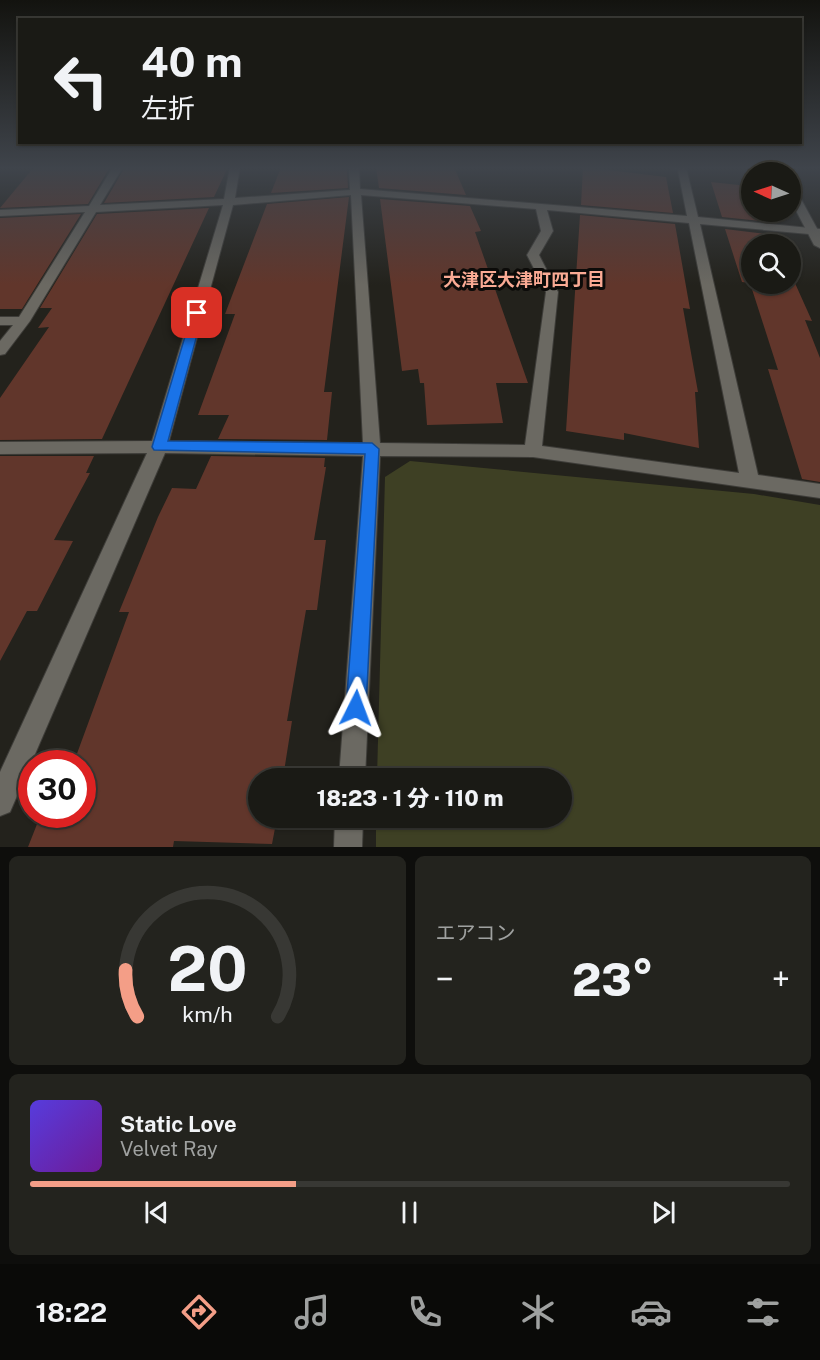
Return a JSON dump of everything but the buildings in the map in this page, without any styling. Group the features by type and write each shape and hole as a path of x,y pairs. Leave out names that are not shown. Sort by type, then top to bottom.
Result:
{"street":[{"path":"0,213 127,207"},
{"path":"0,802 159,447 227,207"},
{"path":"353,768 372,449 358,207"},
{"path":"533,451 552,292 533,255 547,231 541,207"},
{"path":"547,207 816,231"},
{"path":"689,207 750,480"},
{"path":"801,207 816,231 820,245"},
{"path":"0,351 23,321 94,208"},
{"path":"0,321 23,321"},
{"path":"0,448 159,447 533,451 820,490"},
{"path":"348,847 349,828"}],"green space":[{"path":"410,461 754,494 820,505 820,847 376,847 376,828 572,828 572,768 377,768 385,477"}],"district":[{"name":"大津区大津町四丁目","path":"524,280"}],"route":[{"path":"197,313 159,447 372,449 356,708"}]}
